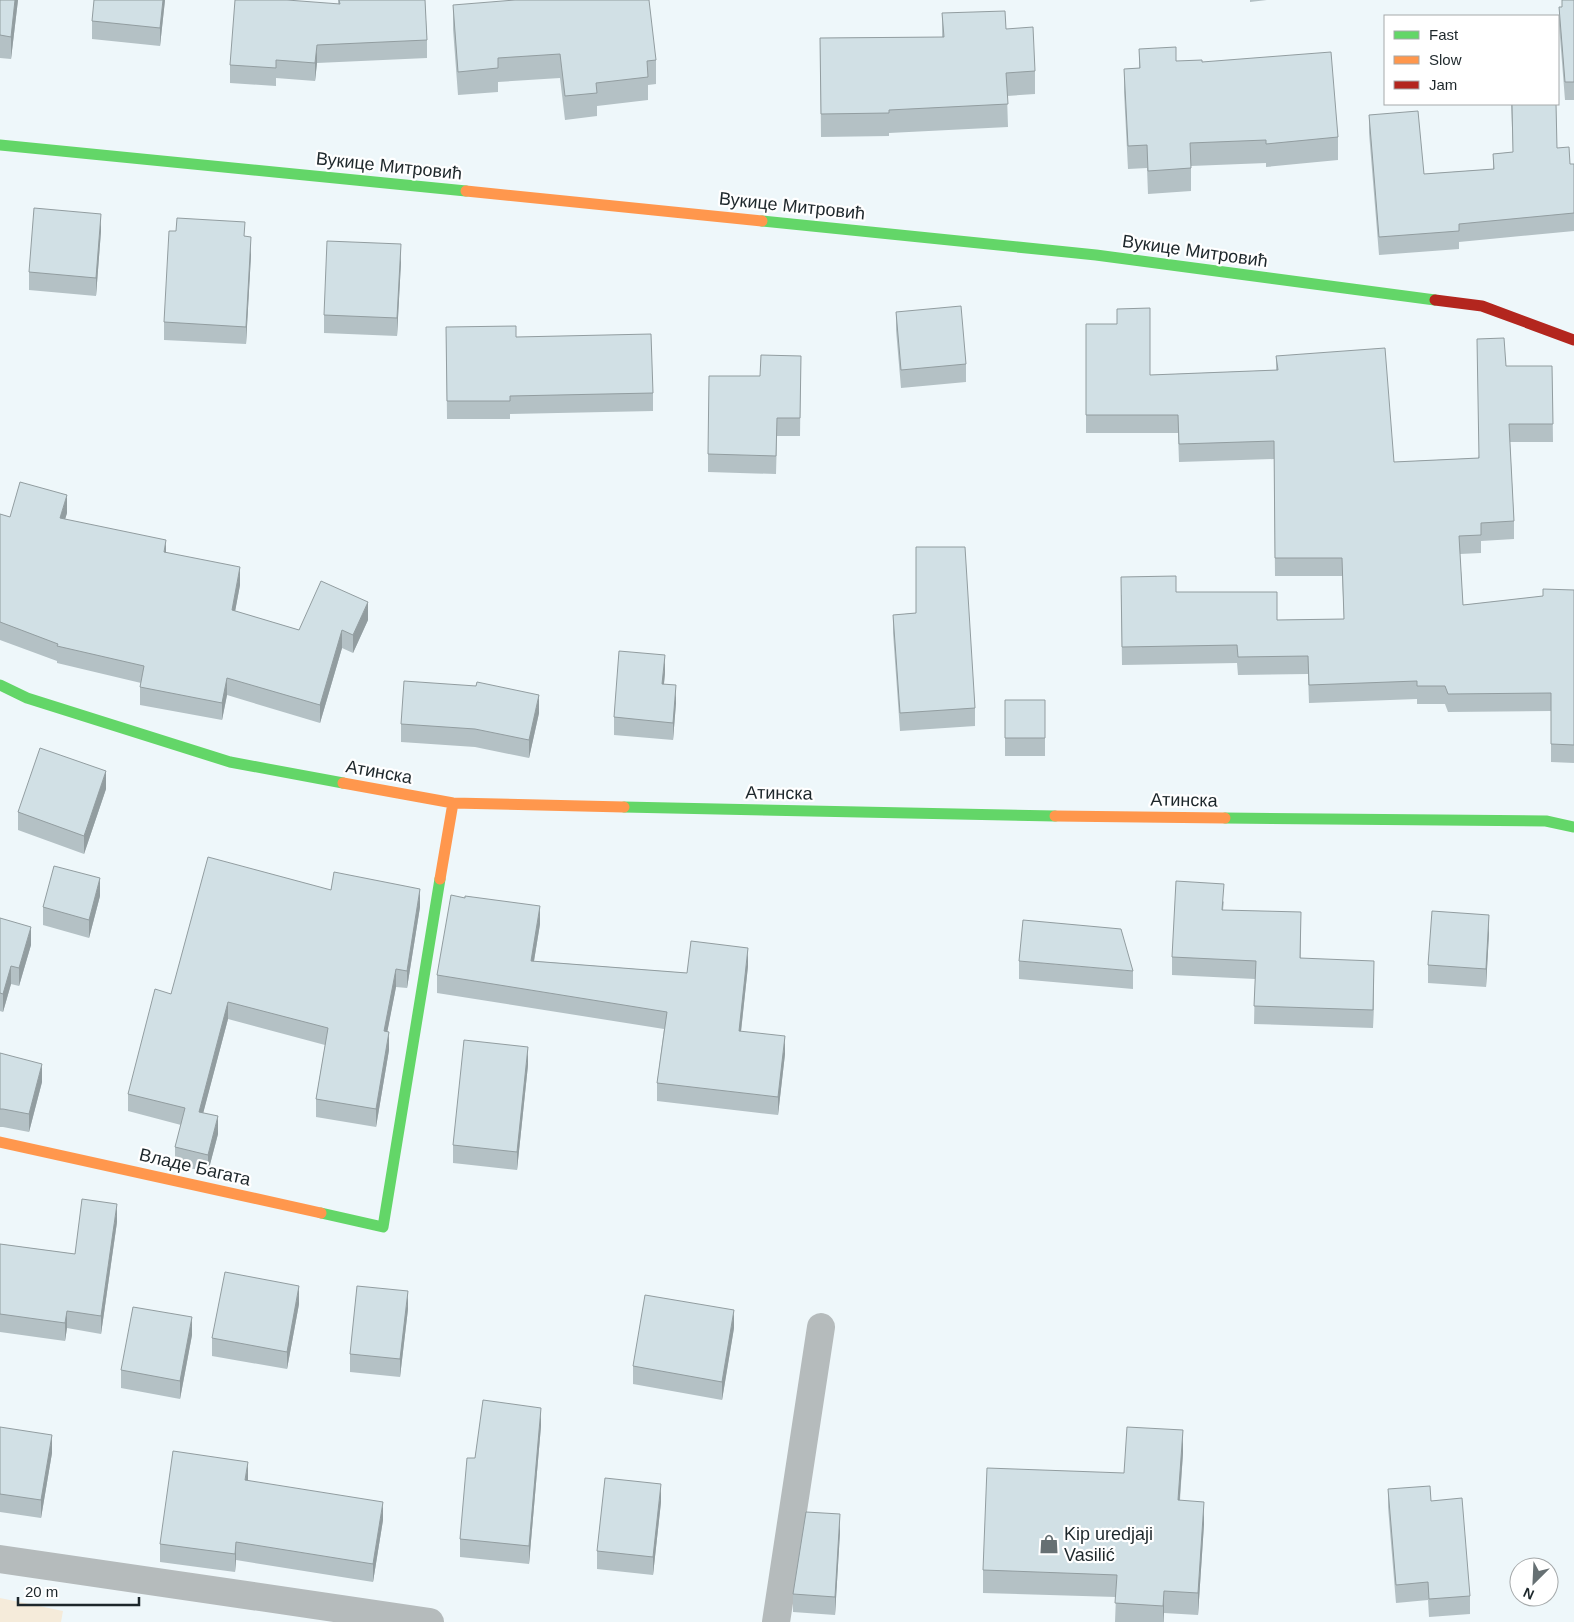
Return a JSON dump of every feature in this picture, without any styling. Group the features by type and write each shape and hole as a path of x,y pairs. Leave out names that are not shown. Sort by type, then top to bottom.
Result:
{"street":[{"name":"Вукице Митровић","path":"0,145 1096,255 1482,306 1574,340"},
{"name":"Атинска","path":"0,685 27,698 230,762 454,804 1067,816 1546,821 1574,827"},
{"name":"Владе Багата","path":"0,1142 383,1227 454,804"},
{"path":"776,1622 821,1327"},
{"path":"0,1559 430,1622"}],"shaded area":[{"path":"0,1598 63,1611 61,1622 0,1622"}],"building":[{"path":"0,0 15,0 11,37 0,35"},
{"path":"94,0 163,0 160,28 92,21"},
{"path":"235,0 287,0 340,4 339,0 425,0 427,40 317,45 315,63 276,60 276,68 230,65"},
{"path":"515,0 649,0 656,60 647,61 648,77 596,83 597,93 565,96 560,54 498,58 498,68 458,72 453,5"},
{"path":"1562,0 1574,0 1574,82 1565,82 1559,7 1562,7"},
{"path":"1005,11 1006,29 1033,27 1035,71 1006,73 1008,104 889,110 889,113 821,114 820,38 944,37 942,13"},
{"path":"1176,47 1176,61 1202,60 1202,62 1331,52 1338,137 1266,144 1266,140 1190,143 1191,168 1148,171 1147,145 1128,146 1124,69 1140,68 1139,49"},
{"path":"1512,105 1556,105 1557,148 1569,147 1570,164 1574,164 1574,213 1459,224 1459,231 1379,237 1369,115 1418,111 1424,174 1494,169 1493,154 1513,152"},
{"path":"34,208 101,214 96,278 29,272"},
{"path":"177,218 245,222 244,236 251,237 246,327 164,322 169,231 176,231"},
{"path":"327,241 401,244 397,318 324,315"},
{"path":"961,306 966,364 901,370 896,312"},
{"path":"1150,308 1150,375 1278,370 1276,356 1385,348 1394,462 1479,458 1477,339 1504,338 1506,366 1552,366 1553,424 1509,424 1514,521 1481,523 1481,535 1459,536 1463,605 1543,596 1543,589 1574,590 1574,745 1551,744 1551,693 1448,694 1445,686 1417,686 1417,681 1309,685 1308,656 1238,657 1237,645 1122,647 1121,577 1176,576 1176,592 1277,592 1277,620 1344,619 1342,558 1275,558 1274,441 1179,444 1178,415 1086,415 1086,324 1117,324 1117,309"},
{"path":"516,326 516,337 651,334 653,393 510,396 510,401 447,401 446,327"},
{"path":"761,355 801,356 800,418 777,418 776,456 708,454 709,376 760,376"},
{"path":"20,482 67,495 60,518 166,540 164,552 240,567 232,610 299,630 321,581 368,602 353,635 342,630 320,705 227,678 222,703 140,687 144,666 57,646 58,644 0,622 0,514 10,517"},
{"path":"916,547 965,547 975,708 900,713 893,615 916,613"},
{"path":"619,651 665,655 662,684 676,685 673,723 614,717"},
{"path":"404,681 476,686 477,682 539,695 529,740 475,729 401,724"},
{"path":"1005,700 1045,700 1045,738 1005,738"},
{"path":"40,748 106,771 84,836 18,812"},
{"path":"208,857 331,890 334,872 420,889 407,971 396,969 384,1031 389,1032 376,1109 316,1099 328,1028 228,1002 199,1112 218,1116 208,1155 175,1147 185,1108 128,1094 155,989 171,994"},
{"path":"54,866 100,878 89,920 43,907"},
{"path":"1176,881 1224,884 1222,910 1301,912 1300,958 1374,961 1373,1010 1254,1006 1256,961 1172,957"},
{"path":"451,895 540,906 531,961 687,973 691,941 748,948 739,1031 785,1036 778,1097 657,1083 667,1012 437,975"},
{"path":"1432,911 1489,915 1486,969 1428,965"},
{"path":"0,918 31,927 19,968 11,966 3,994 0,993"},
{"path":"1023,920 1121,929 1133,971 1019,961"},
{"path":"464,1040 528,1047 517,1152 453,1145"},
{"path":"0,1053 42,1064 29,1114 0,1109"},
{"path":"82,1199 117,1204 101,1316 67,1311 65,1323 0,1314 0,1244 75,1254"},
{"path":"225,1272 299,1286 287,1352 212,1338"},
{"path":"357,1286 408,1291 400,1359 350,1354"},
{"path":"645,1295 734,1310 722,1382 633,1366"},
{"path":"133,1307 192,1317 180,1381 121,1370"},
{"path":"483,1400 541,1408 529,1546 460,1539 467,1458 475,1458"},
{"path":"0,1427 52,1435 41,1500 0,1494"},
{"path":"1127,1427 1183,1430 1178,1500 1204,1502 1198,1593 1164,1591 1163,1606 1115,1603 1117,1575 983,1570 987,1468 1124,1473"},
{"path":"173,1451 248,1462 245,1480 383,1502 373,1564 236,1542 235,1554 160,1544"},
{"path":"605,1478 661,1484 653,1557 597,1551"},
{"path":"1430,1486 1431,1501 1462,1498 1470,1596 1429,1599 1428,1582 1396,1585 1388,1489"},
{"path":"806,1512 840,1514 835,1597 793,1594"}],"traffic: fast":[{"path":"0,145 466,191"},
{"path":"762,221 1096,255 1435,300"},
{"path":"0,685 27,698 230,762 343,783"},
{"path":"624,807 1055,816"},
{"path":"1225,818 1546,821 1574,827"},
{"path":"321,1213 383,1227 440,879"}],"traffic: slow":[{"path":"466,191 762,221"},
{"path":"343,783 453,803 624,807"},
{"path":"440,879 453,803"},
{"path":"1055,816 1225,818"},
{"path":"0,1142 321,1213"}],"traffic: jam":[{"path":"1435,300 1482,306 1574,340"}],"place":[{"name":"Kip uredjaji Vasilić","path":"1049,1544"}]}
